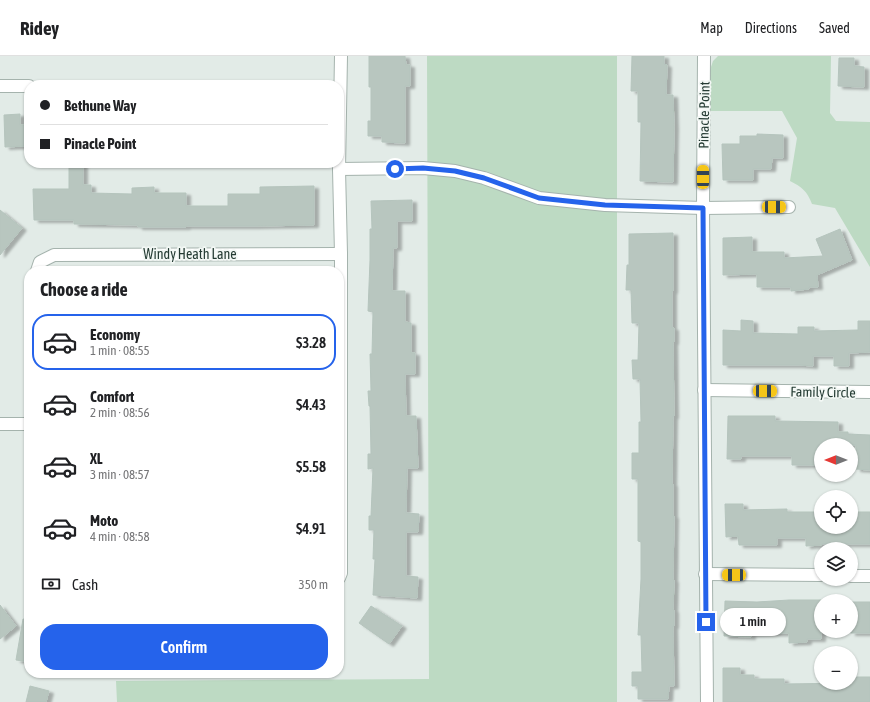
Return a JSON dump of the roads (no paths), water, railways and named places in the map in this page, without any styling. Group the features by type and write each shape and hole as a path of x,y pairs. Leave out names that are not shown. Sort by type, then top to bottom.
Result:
{"street":[{"path":"340,80 341,56"},
{"name":"Pinacle Point","path":"704,56 703,208 707,702"},
{"path":"0,86 24,86"},
{"path":"341,266 339,169 423,168 455,171 484,178 539,198 605,205 703,208 789,207"},
{"name":"Windy Heath Lane","path":"39,266 54,254 341,254"},
{"name":"Family Circle","path":"704,390 870,392"},
{"path":"0,424 24,424"},
{"path":"705,574 814,575"},
{"path":"858,576 870,576"}]}
